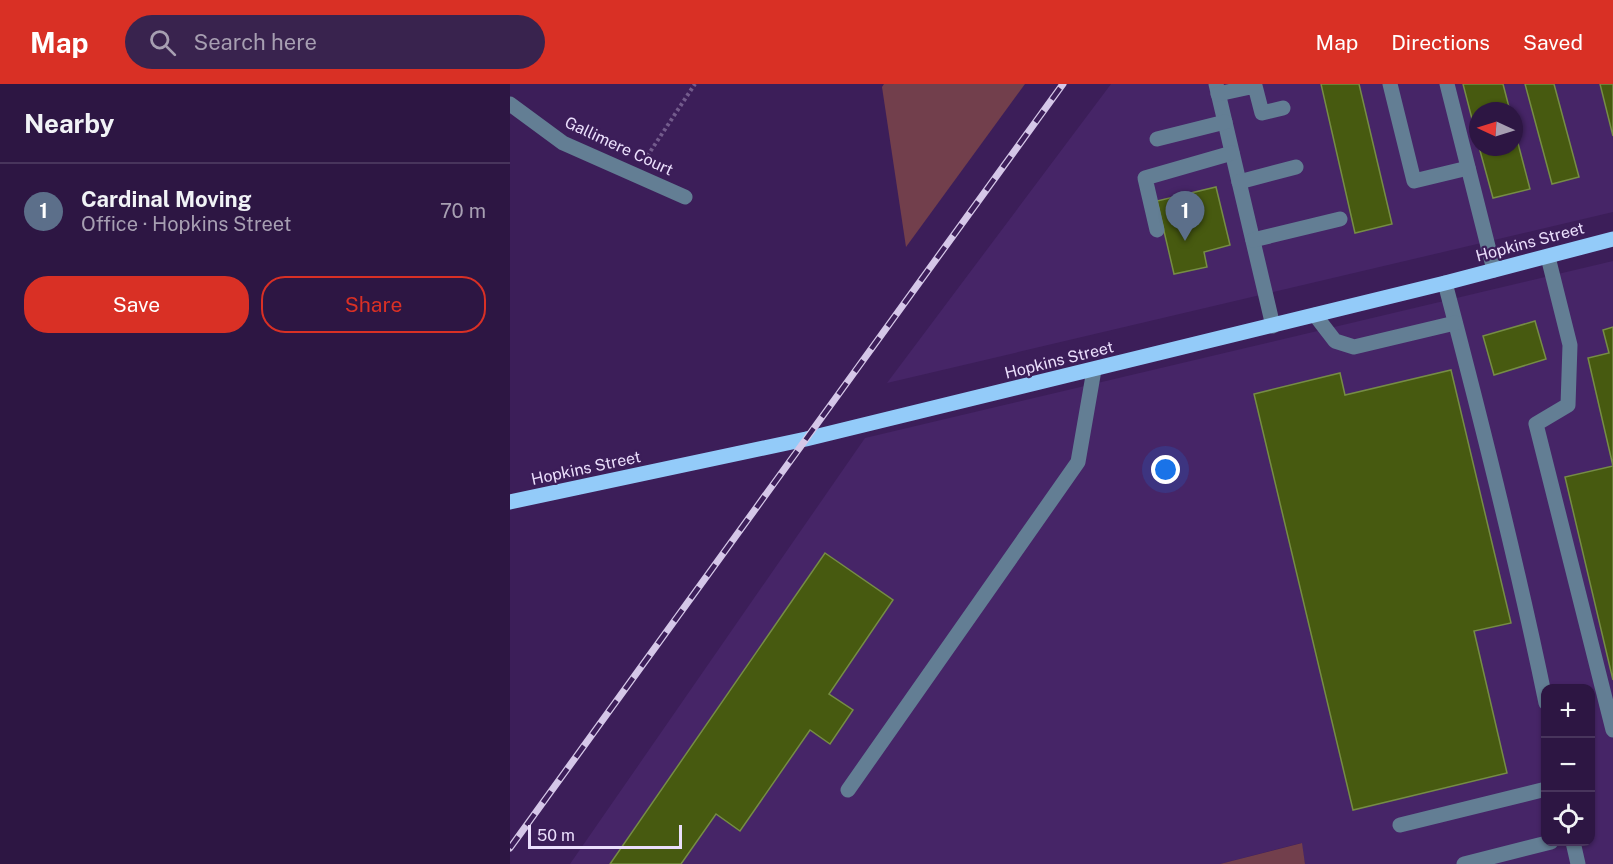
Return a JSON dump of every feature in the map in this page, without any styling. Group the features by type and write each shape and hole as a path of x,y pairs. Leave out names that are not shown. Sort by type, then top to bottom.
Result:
{"main road":[{"name":"Hopkins Street","path":"510,502 806,439 1273,326 1613,239"}],"street":[{"path":"1390,84 1414,181 1468,168"},
{"path":"1447,84 1494,270"},
{"path":"1273,326 1217,89 1255,86 1262,113 1283,108"},
{"name":"Gallimere Court","path":"510,104 563,143 685,197"},
{"path":"1157,139 1225,122"},
{"path":"1157,230 1145,178 1232,153"},
{"path":"1239,182 1296,167"},
{"path":"1253,240 1340,219"},
{"path":"1548,256 1570,345 1568,405 1536,424 1613,730"},
{"path":"1445,283 1490,455 1541,684"},
{"path":"1315,315 1335,341 1354,347 1455,323"},
{"path":"848,790 1078,462 1094,370"},
{"path":"1400,825 1541,790"},
{"path":"1464,864 1541,845"},
{"path":"1574,846 1578,864"}],"path":[{"path":"636,174 695,84"}],"shaded area":[{"path":"884,84 1025,84 906,247 882,87"},
{"path":"1111,84 1613,84 1613,212 887,383"},
{"path":"1613,261 1613,864 1305,864 1301,843 1220,864 570,864 865,438"},
{"path":"1302,843 1305,864 1220,864"}],"building":[{"path":"1321,84 1359,84 1392,224 1355,233"},
{"path":"1463,84 1503,84 1508,102 1469,102 1469,107"},
{"path":"1525,84 1554,84 1579,177 1552,184"},
{"path":"1600,84 1613,84 1613,136"},
{"path":"1481,156 1521,156 1530,189 1493,198"},
{"path":"1216,187 1230,245 1204,252 1207,267 1174,274 1157,201"},
{"path":"1535,321 1546,359 1494,375 1483,336"},
{"path":"1613,327 1613,466 1588,358 1609,353 1603,330"},
{"path":"1451,370 1511,623 1474,631 1507,773 1353,810 1254,394 1340,373 1345,395"},
{"path":"1613,466 1613,680 1565,477"},
{"path":"825,553 893,600 829,694 853,710 830,744 810,730 740,831 716,814 681,864 610,864"}],"railway":[{"path":"510,848 1063,84"}],"place":[{"name":"Cardinal Moving","path":"1185,241"}]}
